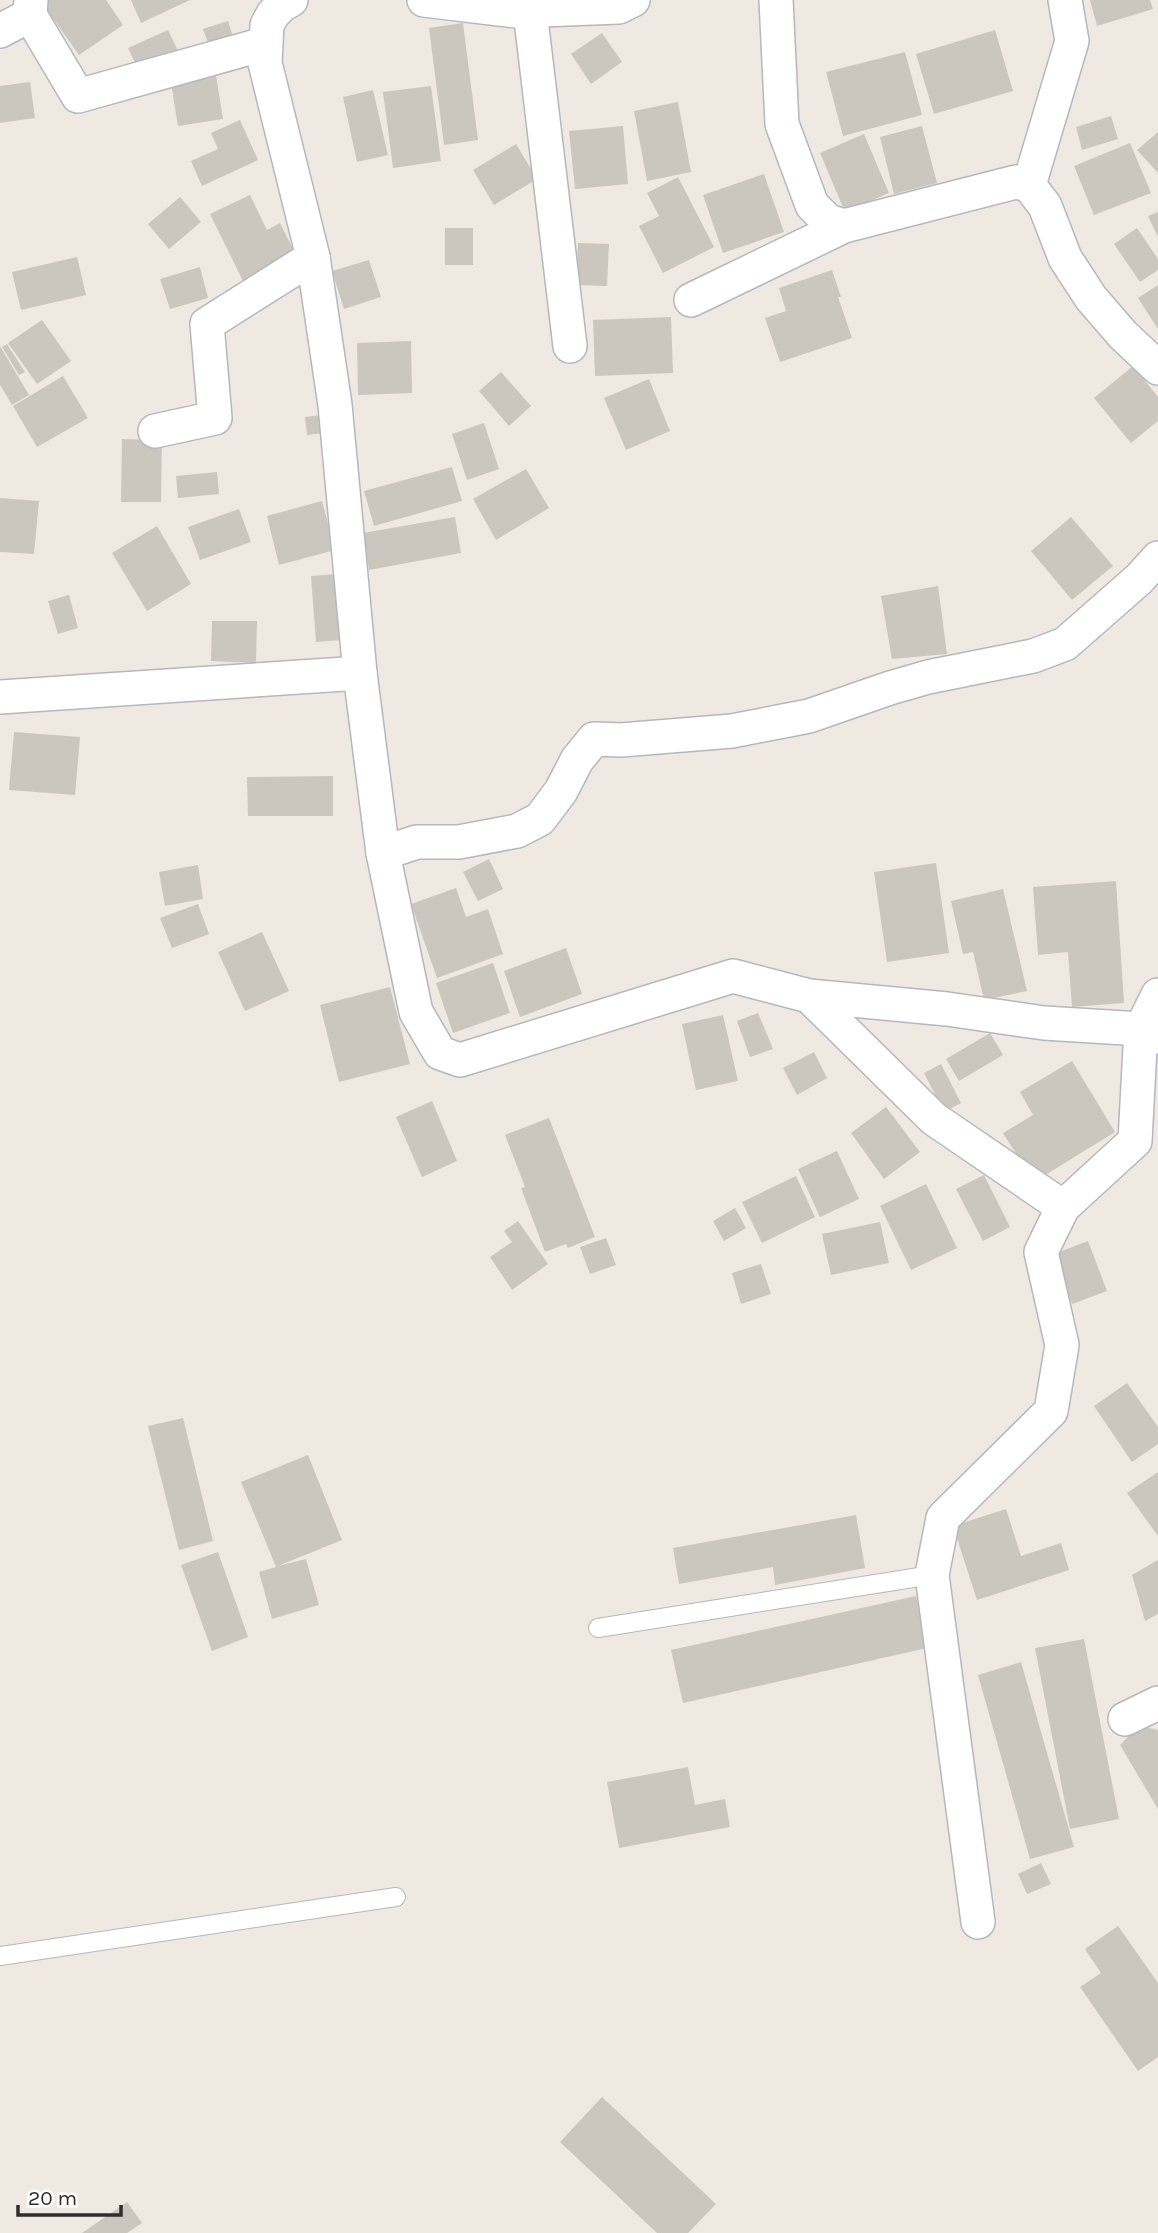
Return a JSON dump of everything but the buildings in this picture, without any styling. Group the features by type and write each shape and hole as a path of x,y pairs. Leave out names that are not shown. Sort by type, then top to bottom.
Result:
{"street":[{"path":"291,0 274,14 267,25 265,63 313,257 335,405 360,673 383,853 416,1012 440,1053 460,1060 733,976 808,996 1149,1033"},
{"path":"424,0 530,11 619,7 633,0"},
{"path":"776,0 782,124 813,205 828,221 844,226"},
{"path":"1029,185 1072,41 1065,0"},
{"path":"0,31 30,7 78,96 264,44"},
{"path":"530,11 570,346"},
{"path":"691,300 844,226 1016,182 1029,185 1045,206 1065,258 1091,298 1123,335 1158,368"},
{"path":"155,431 215,418 207,324 313,257"},
{"path":"383,853 417,842 459,842 517,831 540,820 561,791 577,760 594,739 621,740 732,731 809,716 890,688 964,668 1033,656 1065,643 1139,579 1158,558"},
{"path":"0,697 360,673"},
{"path":"978,1922 932,1575 943,1518 1051,1411 1062,1345 1041,1252 1063,1207 1135,1142 1149,1033 1158,995"},
{"path":"808,996 934,1118 1063,1207"},
{"path":"1125,1719 1158,1703"}],"lane":[{"path":"598,1628 932,1575"},
{"path":"0,1956 396,1897"}]}
